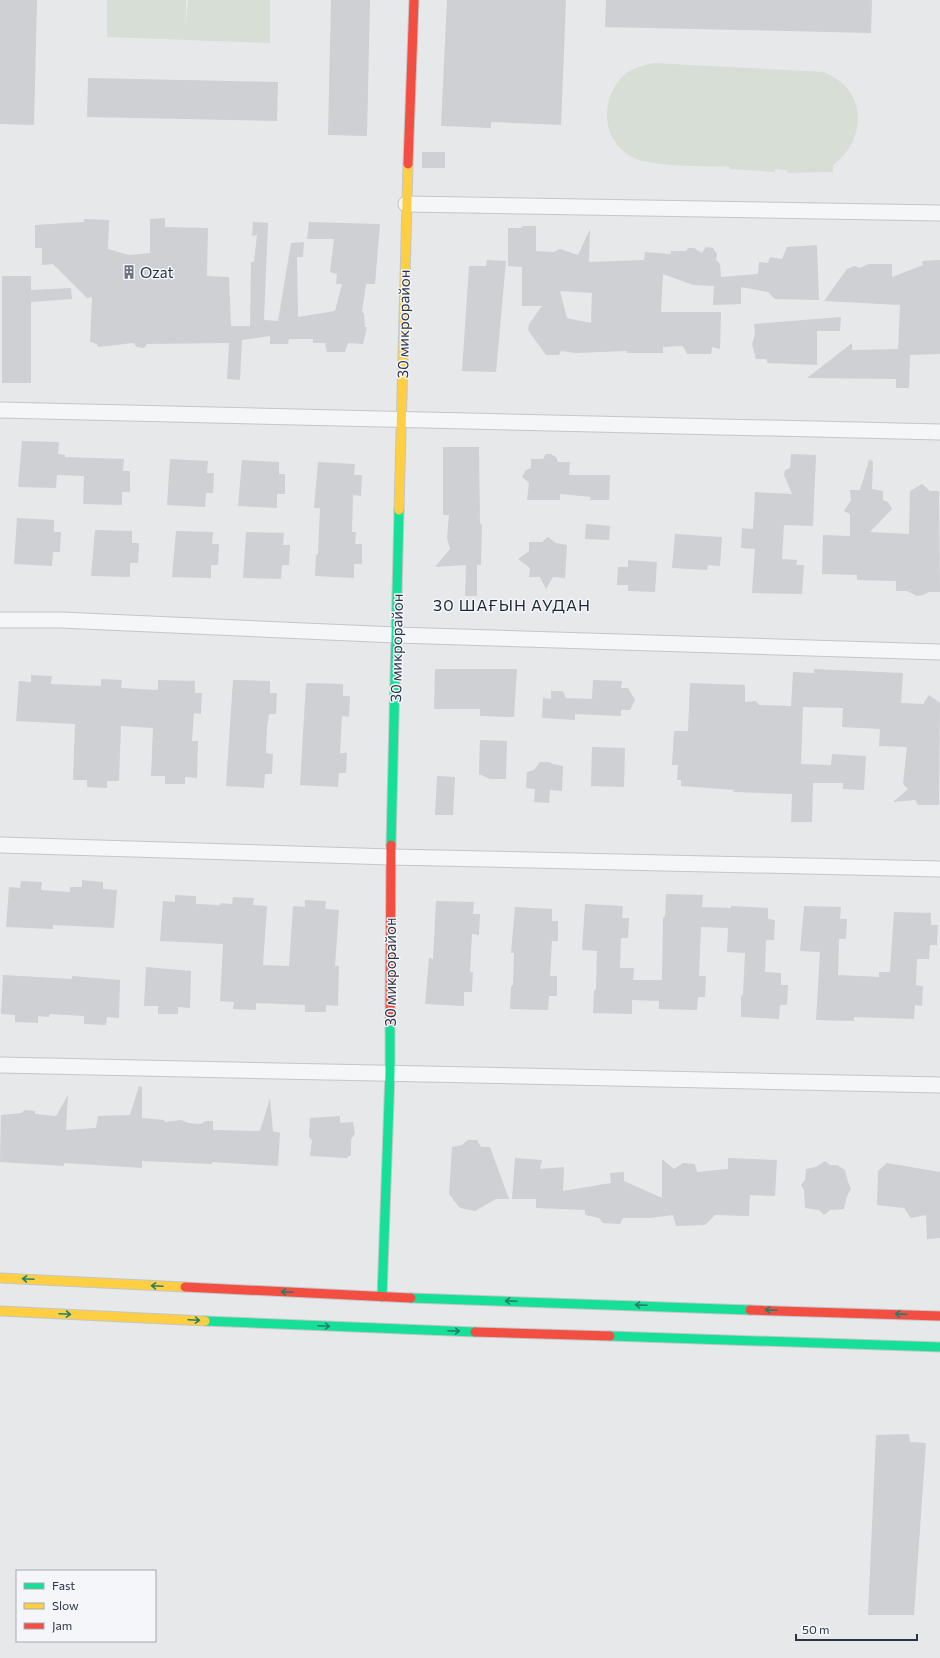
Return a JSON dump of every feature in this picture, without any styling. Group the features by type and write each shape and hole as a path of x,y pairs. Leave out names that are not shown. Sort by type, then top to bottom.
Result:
{"main road":[{"name":"30 микрорайон","path":"382,1297 390,1073 390,857 406,204 414,0"},
{"path":"0,1278 382,1297 940,1316"},
{"path":"0,1311 389,1329 940,1347"}],"street":[{"path":"406,204 940,214"},
{"path":"0,410 940,432"},
{"path":"0,620 61,620 396,635 940,652"},
{"path":"0,845 390,857 940,869"},
{"path":"0,1065 940,1085"}],"shaded area":[{"path":"107,0 186,0 186,24 188,0 270,0 270,43 107,37"},
{"path":"653,63 824,72 838,80 848,89 854,100 858,123 855,135 843,157 833,165 833,172 787,173 787,170 775,169 775,172 730,169 730,167 652,163 640,160 632,157 622,150 615,141 607,120 607,108 615,86 626,73 641,66"}],"building":[{"path":"0,0 37,0 34,125 0,124"},
{"path":"331,0 370,0 367,136 328,135"},
{"path":"447,0 566,0 561,125 491,122 491,128 441,126"},
{"path":"606,0 872,0 871,33 605,27"},
{"path":"88,78 278,82 277,121 87,117"},
{"path":"422,152 445,152 445,168 422,168"},
{"path":"165,218 165,227 208,228 207,276 229,277 231,326 250,326 251,262 254,262 257,235 252,236 253,222 268,223 264,320 278,321 291,243 304,242 303,257 297,257 298,317 335,311 342,284 336,284 337,274 330,272 334,239 307,239 309,222 380,224 375,284 366,284 362,312 364,313 365,327 367,327 363,344 348,343 345,352 327,352 325,343 313,343 313,339 289,339 288,344 270,344 270,336 242,340 240,380 227,379 229,343 147,344 144,348 137,347 133,343 98,347 97,344 90,342 92,297 87,298 53,264 42,265 42,248 35,248 35,225 84,222 84,219 109,220 108,249 129,255 150,253 150,219"},
{"path":"522,226 536,226 536,251 554,252 560,249 578,255 590,229 589,262 644,260 645,252 671,254 671,251 686,251 688,248 694,248 702,253 706,247 713,248 717,254 716,260 720,264 721,277 758,274 759,262 768,263 770,257 782,259 787,247 817,245 819,300 775,299 768,292 741,287 741,304 713,305 714,286 693,285 663,274 661,312 721,312 720,349 712,347 711,354 687,354 683,346 663,347 663,353 627,353 627,351 576,353 561,351 559,355 546,355 528,330 529,324 542,306 522,306 522,267 508,266 508,228 522,228","holes":["560,291 592,293 591,323 567,318"]},
{"path":"487,260 506,261 496,372 462,371 469,266 486,266"},
{"path":"940,260 940,354 910,355 909,388 896,388 896,379 807,378 852,343 852,350 898,349 900,305 824,301 847,269 854,266 860,268 868,264 892,264 892,277 923,265 922,261"},
{"path":"2,276 31,276 31,290 71,288 72,299 31,302 31,383 2,383"},
{"path":"841,317 840,331 817,331 817,365 768,363 766,359 756,359 752,344 755,334 754,324"},
{"path":"22,441 59,442 58,454 65,455 65,457 124,459 123,471 130,471 130,492 122,492 122,505 83,504 84,476 57,475 56,488 18,487"},
{"path":"443,447 479,447 480,523 482,525 481,565 477,565 477,596 465,596 466,565 435,567 450,549 447,538 449,515 443,515"},
{"path":"546,454 551,454 556,457 558,462 570,462 569,475 610,475 609,500 590,500 591,497 560,494 560,500 527,500 529,483 522,477 526,470 531,468 531,459 543,459"},
{"path":"791,454 816,455 813,526 784,525 782,559 797,560 796,565 804,565 802,594 752,593 755,549 741,548 742,528 753,529 755,492 792,494 784,475 785,470 790,468"},
{"path":"170,459 208,461 207,473 214,473 213,493 206,493 205,507 167,505"},
{"path":"242,460 279,462 279,474 285,474 285,494 277,494 277,508 238,506"},
{"path":"869,460 873,461 872,489 883,491 883,500 888,502 892,509 870,532 909,534 910,491 922,484 930,491 939,491 940,592 929,592 917,596 907,591 896,591 896,581 857,580 857,575 822,574 823,535 850,536 850,514 844,511 851,500 850,490 860,490"},
{"path":"318,462 355,464 354,475 362,475 361,496 353,495 352,532 356,532 355,544 362,544 362,564 354,564 354,578 315,576 316,555 318,553 320,508 314,508"},
{"path":"17,518 54,520 54,532 61,532 60,552 53,552 52,566 14,564"},
{"path":"586,524 610,526 609,540 585,539"},
{"path":"95,530 132,531 132,543 139,543 138,563 130,563 130,577 91,576"},
{"path":"176,531 213,532 212,544 219,544 218,565 211,565 211,578 172,577"},
{"path":"246,532 284,533 283,545 290,545 289,565 282,565 281,579 243,578"},
{"path":"675,534 722,537 720,566 708,565 707,570 672,568"},
{"path":"548,537 556,543 567,545 565,578 553,577 546,589 540,577 529,577 530,568 518,559 529,551 529,542 542,542"},
{"path":"628,560 657,562 655,592 628,591 628,585 617,585 618,567 628,567"},
{"path":"435,669 517,669 514,717 480,716 480,709 434,709"},
{"path":"814,669 903,673 901,703 923,704 929,695 940,703 939,805 918,805 915,800 893,802 908,789 903,784 907,747 879,746 880,729 842,727 843,708 803,707 801,764 831,765 832,754 866,756 864,790 843,789 843,783 813,783 812,822 791,822 792,794 733,792 734,790 681,786 681,780 677,780 678,765 672,765 674,731 688,731 690,683 745,685 745,702 756,701 759,705 791,706 793,672 814,673"},
{"path":"31,675 52,676 51,684 101,686 101,679 122,680 121,688 158,690 158,680 195,681 195,693 202,693 201,714 194,713 192,741 198,741 197,778 185,777 185,784 165,784 165,776 151,776 153,728 121,726 119,781 107,781 107,788 87,787 87,780 73,780 75,724 16,721 19,681 31,682"},
{"path":"233,680 270,681 270,693 277,693 276,714 269,714 267,727 266,753 273,754 272,774 265,774 264,788 226,786"},
{"path":"593,680 622,681 621,688 628,688 635,700 630,710 621,710 621,716 575,714 575,720 542,718 543,698 551,699 551,691 563,691 566,698 592,699"},
{"path":"306,683 343,684 343,696 350,696 349,717 342,716 340,753 347,753 346,773 339,773 338,787 300,785"},
{"path":"480,740 507,741 506,779 490,779 479,774"},
{"path":"592,747 625,748 624,787 591,786"},
{"path":"540,762 549,762 563,766 562,791 550,790 549,803 534,802 535,789 526,788 527,772 534,770"},
{"path":"437,776 455,777 453,815 435,815"},
{"path":"82,880 103,882 103,889 117,890 114,928 53,925 53,929 6,927 9,887 20,888 21,881 42,882 41,890 70,892 70,887 82,887"},
{"path":"666,894 703,895 702,907 731,908 731,906 768,908 768,919 775,920 774,940 766,940 765,972 781,973 781,985 788,985 787,1005 780,1005 779,1019 741,1017 741,996 743,994 745,953 727,952 728,928 701,927 699,976 706,976 705,997 698,997 697,1010 659,1009 659,1001 632,1000 632,1014 593,1013 594,991 596,989 597,951 582,950 585,904 623,906 622,918 629,918 628,938 621,938 620,968 634,968 633,980 662,980 663,918 665,916"},
{"path":"175,895 196,896 196,904 232,904 233,897 254,898 253,905 267,906 263,965 289,966 293,906 305,907 305,900 326,901 325,909 339,910 335,966 339,966 338,1006 326,1005 326,1012 305,1012 305,1005 256,1003 256,1010 233,1009 234,1002 220,1001 223,944 160,941 163,901 175,902"},
{"path":"436,901 474,902 473,914 480,914 479,935 472,934 470,972 473,972 472,992 464,992 464,1006 425,1004 429,958 433,959"},
{"path":"804,906 841,907 840,919 847,919 846,939 839,939 838,975 879,977 879,972 890,972 894,912 931,913 931,925 938,925 937,945 930,945 929,959 917,959 916,985 923,986 922,1006 915,1005 914,1019 854,1017 854,1021 816,1020 820,952 800,951"},
{"path":"515,907 552,909 552,921 558,921 558,941 552,941 550,976 557,976 557,996 549,996 548,1010 510,1009 511,987 513,985 514,953 511,953"},
{"path":"146,967 191,971 190,1008 178,1007 178,1014 158,1014 158,1006 144,1006"},
{"path":"3,975 72,979 72,976 120,980 119,1018 107,1017 106,1025 84,1024 84,1016 50,1014 49,1017 38,1016 38,1023 15,1022 15,1015 1,1014"},
{"path":"139,1086 142,1087 142,1118 164,1120 165,1122 181,1120 188,1123 201,1124 205,1121 213,1121 213,1130 260,1131 270,1098 273,1131 280,1133 278,1166 212,1162 212,1164 142,1161 142,1168 64,1163 64,1166 0,1162 1,1115 21,1113 25,1110 35,1111 35,1114 56,1116 68,1095 66,1130 96,1128 98,1116 130,1115"},
{"path":"340,1116 340,1123 353,1122 355,1133 351,1140 351,1155 346,1158 310,1156 312,1140 309,1137 310,1118"},
{"path":"468,1140 477,1140 481,1147 490,1147 509,1199 496,1199 475,1211 460,1208 449,1194 452,1147 462,1145"},
{"path":"515,1158 542,1160 540,1169 564,1167 563,1191 611,1183 610,1173 624,1172 624,1181 662,1198 662,1159 674,1169 683,1163 695,1164 697,1172 728,1169 728,1158 777,1160 775,1196 750,1195 749,1216 715,1215 705,1225 676,1226 673,1215 649,1218 623,1218 620,1224 603,1223 599,1218 585,1215 585,1210 536,1208 536,1199 512,1199"},
{"path":"825,1161 830,1165 837,1165 845,1170 851,1189 847,1196 844,1209 830,1210 824,1215 819,1210 805,1208 804,1190 801,1185 805,1180 806,1169 816,1167"},
{"path":"887,1163 940,1172 940,1238 927,1239 926,1215 911,1218 904,1208 877,1205 878,1171"},
{"path":"909,1434 910,1442 926,1443 914,1615 868,1615 876,1435"}],"traffic: fast":[{"path":"391,845 399,510"},
{"path":"382,1297 390,1073 390,1021"},
{"path":"411,1298 750,1310"},
{"path":"205,1321 475,1332"},
{"path":"610,1336 940,1347"}],"traffic: slow":[{"path":"399,510 408,164"},
{"path":"0,1278 185,1287"},
{"path":"0,1311 205,1321"}],"traffic: jam":[{"path":"408,164 414,0"},
{"path":"390,1021 391,845"},
{"path":"185,1287 411,1298"},
{"path":"750,1310 940,1316"},
{"path":"475,1332 610,1336"}],"place":[{"name":"Ozat","path":"129,272"}],"district":[{"name":"30 ШАҒЫН АУДАН","path":"512,604"}]}
